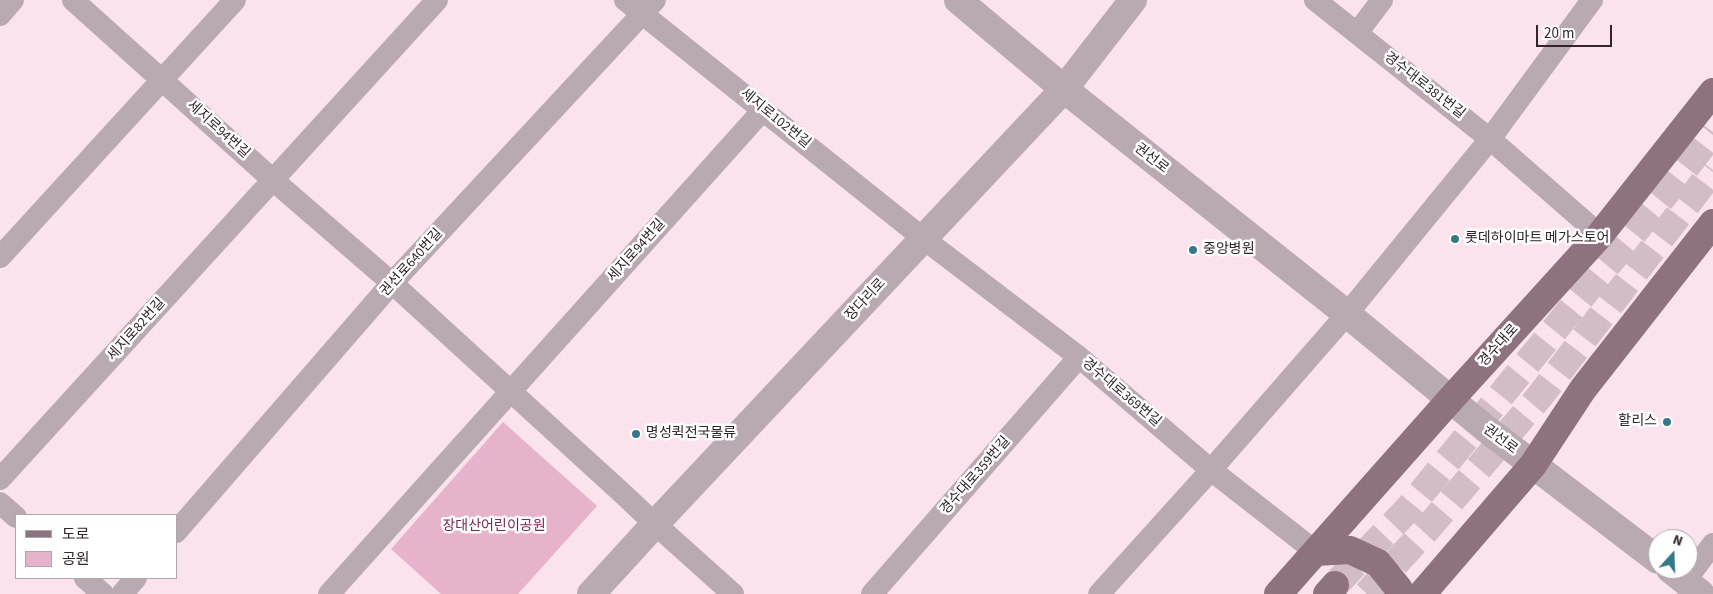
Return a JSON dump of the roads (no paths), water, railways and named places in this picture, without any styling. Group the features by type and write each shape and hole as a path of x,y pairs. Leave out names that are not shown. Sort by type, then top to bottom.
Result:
{"main road":[{"name":"경수대로","path":"1278,594 1600,235 1713,92"},
{"path":"1422,594 1533,465 1584,389 1710,233"},
{"path":"1316,552 1350,550 1378,563 1399,589 1398,594"}],"street":[{"path":"0,15 13,0"},
{"name":"세지로94번길","path":"72,0 392,284 655,524"},
{"path":"0,257 235,0"},
{"path":"273,180 437,0"},
{"name":"권선로","path":"958,0 1064,89 1347,314 1450,400 1648,552"},
{"name":"장다리로","path":"591,594 1064,89 1134,0"},
{"name":"경수대로381번길","path":"1315,0 1490,139 1600,235"},
{"path":"1357,34 1382,0"},
{"path":"1099,594 1211,470 1347,314 1490,139 1592,0"},
{"name":"세지로102번길","path":"641,5 763,110 924,239"},
{"name":"권선로640번길","path":"178,530 392,284 641,5"},
{"name":"세지로94번길","path":"511,393 763,110"},
{"name":"세지로82번길","path":"0,480 273,180"},
{"name":"경수대로369번길","path":"924,239 1079,357 1211,470 1316,552"},
{"name":"경수대로359번길","path":"872,594 1079,357"},
{"path":"329,594 511,393"},
{"path":"0,503 15,516"},
{"path":"655,524 733,594"},
{"path":"1685,581 1713,544"},
{"path":"86,579 103,594"},
{"path":"122,594 135,579"}],"tunnel":[{"path":"1335,585 1409,508 1666,193 1713,132"},
{"path":"1367,594 1428,528 1540,396 1713,170"}],"place":[{"name":"롯데하이마트 메가스토어","path":"1455,239"},
{"name":"중앙병원","path":"1193,250"},
{"name":"할리스","path":"1667,422"},
{"name":"명성퀵전국물류","path":"636,434"}],"park label":[{"name":"장대산어린이공원","path":"494,527"}]}
